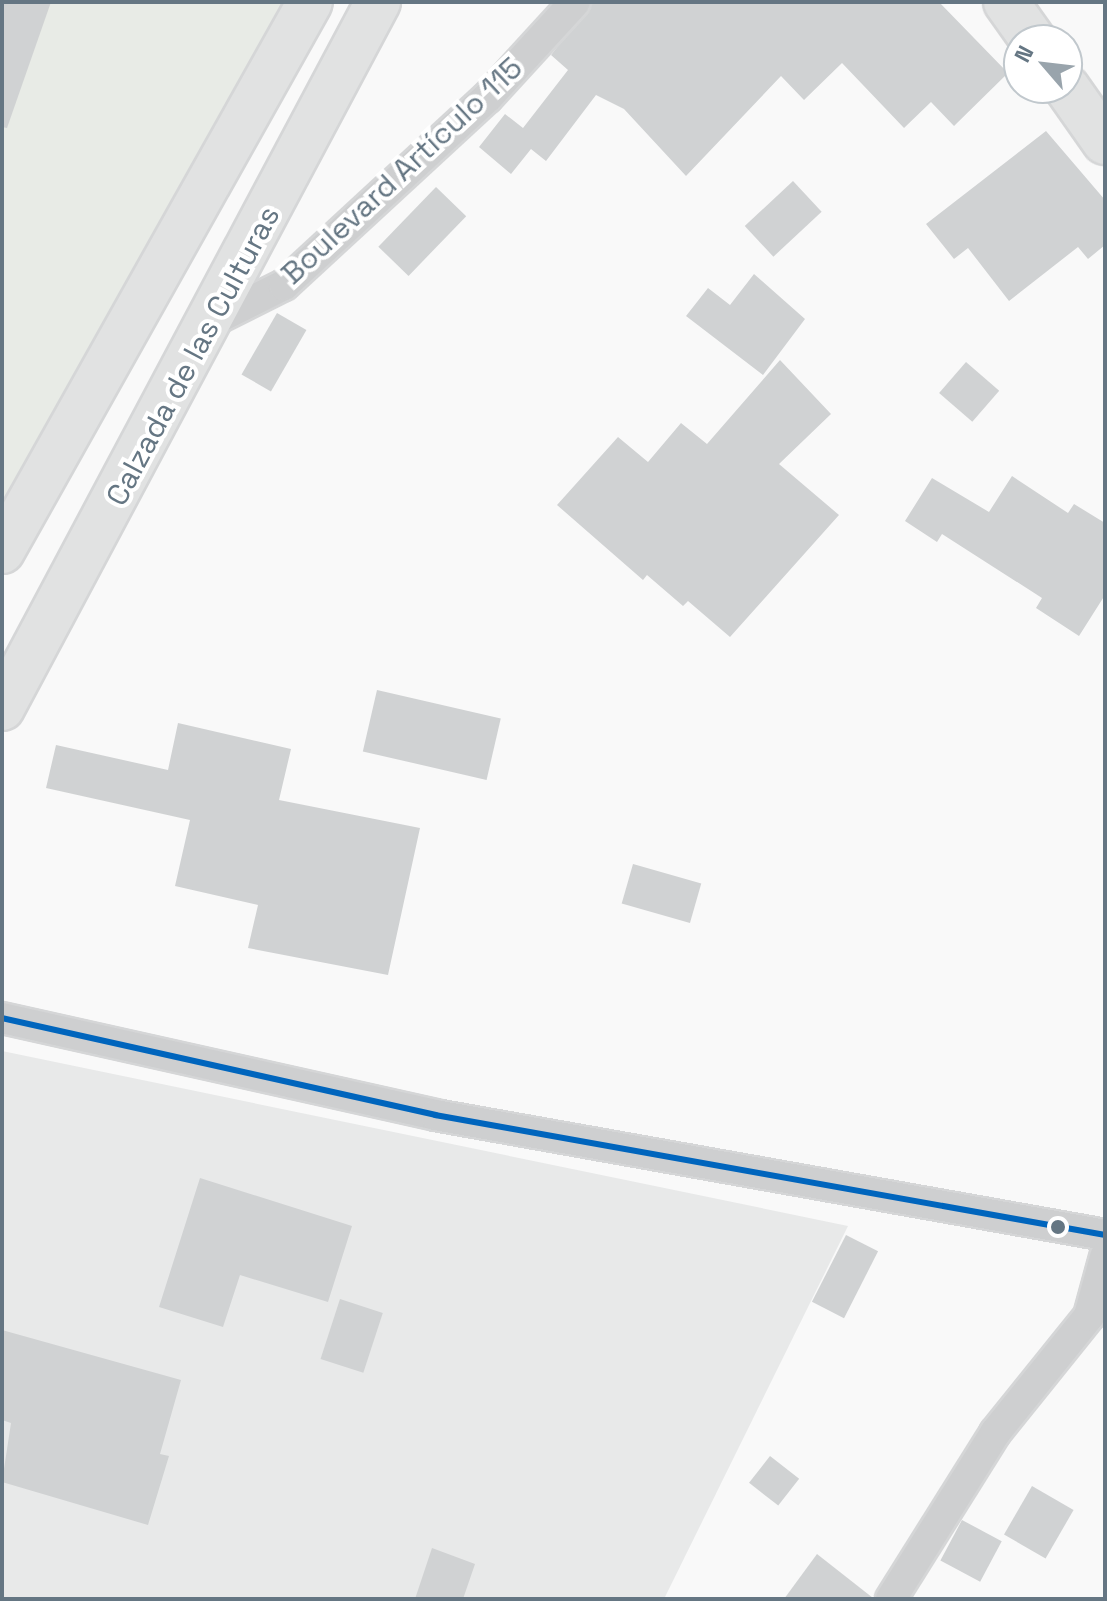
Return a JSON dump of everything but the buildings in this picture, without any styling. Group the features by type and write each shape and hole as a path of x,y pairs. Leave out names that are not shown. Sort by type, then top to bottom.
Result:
{"main road":[{"path":"2,551 310,2"},
{"name":"Calzada de las Culturas","path":"2,708 214,320 378,2"},
{"path":"1006,2 1022,24"},
{"path":"1078,104 1105,142"}],"street":[{"name":"Boulevard Artículo 115","path":"214,320 284,285 487,98 575,2"},
{"path":"2,1018 435,1115 1105,1235"},
{"path":"891,1599 995,1433 1089,1316 1105,1257"}],"shaded area":[{"path":"2,2 296,2 2,512"},
{"path":"2,1051 848,1226 664,1599 2,1599"}],"transit line":[{"path":"2,1018 435,1115 1105,1235"}]}
